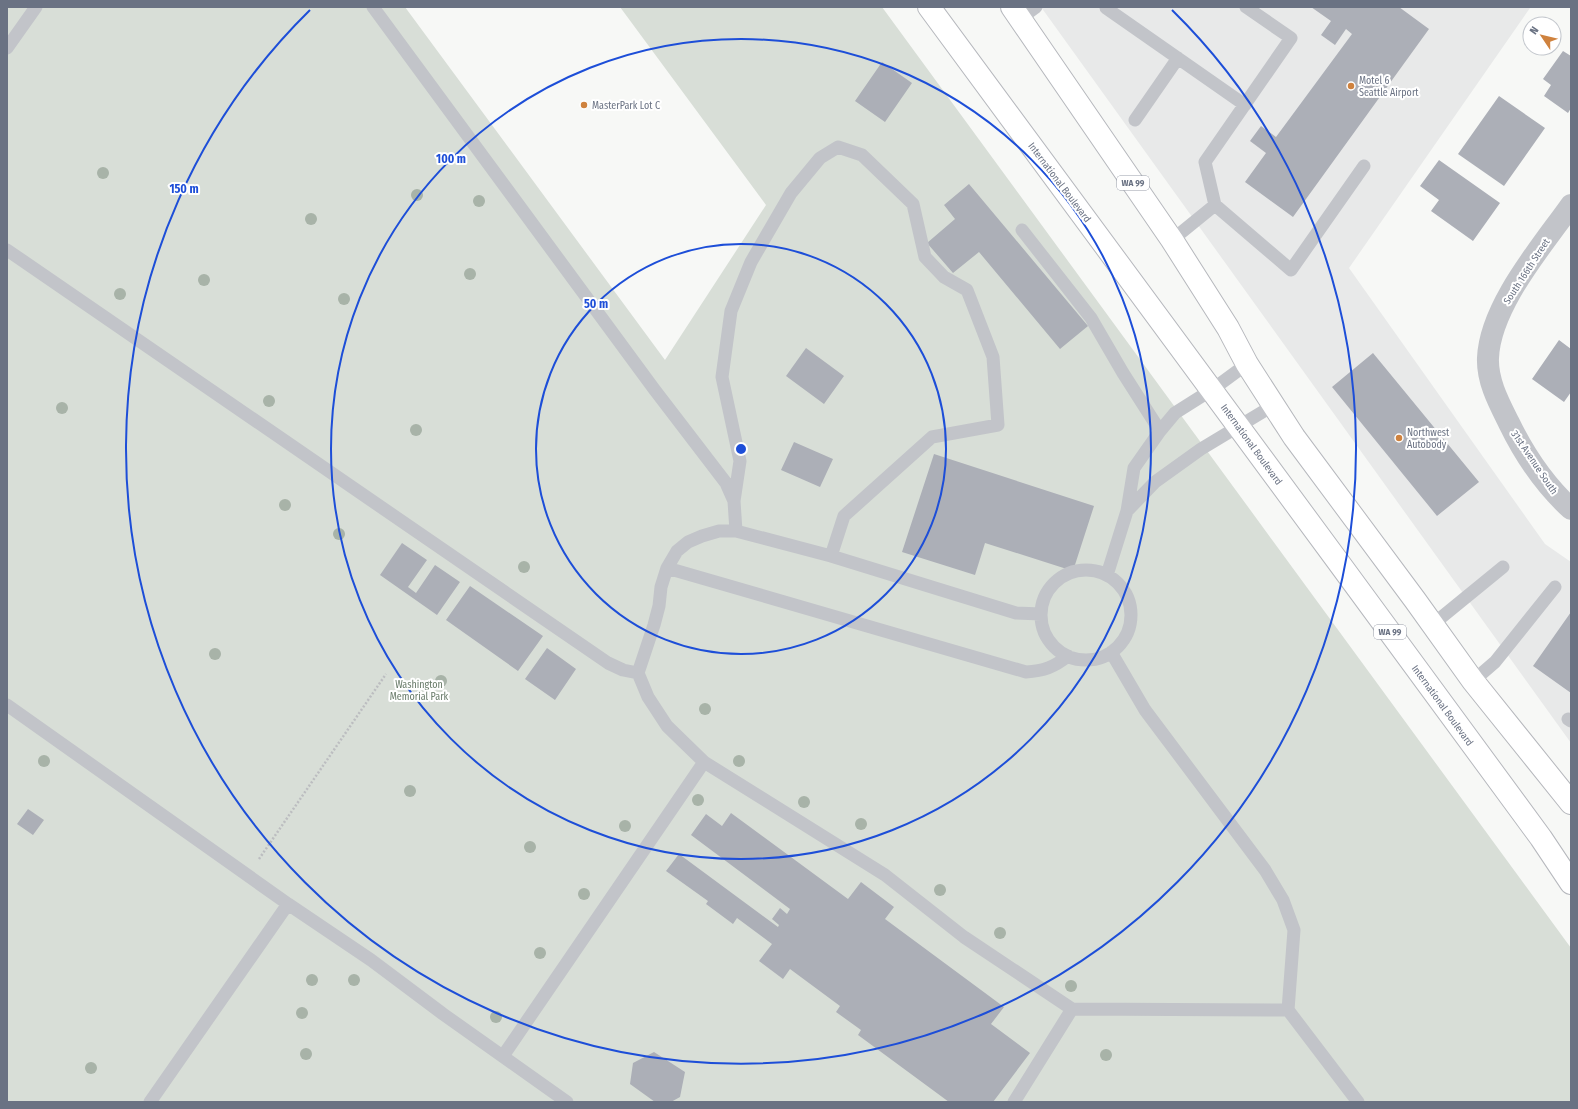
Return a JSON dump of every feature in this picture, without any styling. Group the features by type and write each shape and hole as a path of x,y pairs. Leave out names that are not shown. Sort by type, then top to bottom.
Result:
{"main road":[{"name":"International Boulevard","path":"929,7 1213,389 1238,427 1536,832 1571,883"},
{"name":"WA 99","path":"1023,11 1228,328 1246,364 1294,437 1473,681 1571,803"}],"street":[{"name":"South 166th Street","path":"1492,389 1487,359 1491,334 1511,292 1571,205"},
{"name":"31st Avenue South","path":"1492,389 1515,436 1536,468 1571,509"}],"lane":[{"path":"7,48 36,7"},
{"path":"373,7 654,389 726,483 734,501"},
{"path":"1106,7 1245,105"},
{"path":"1246,7 1291,38 1205,162 1215,205 1291,270 1364,166"},
{"path":"1135,120 1178,58"},
{"path":"736,531 734,501 740,461 722,377 732,311 751,262 791,193 820,158 838,147 862,154 913,204 925,257 944,277 967,290 993,357 998,425 932,437 844,516 831,556"},
{"path":"1172,240 1215,205"},
{"path":"1022,230 1091,318 1123,373 1160,431"},
{"path":"7,250 608,663 623,670 638,673"},
{"path":"1106,575 1127,511 1134,468 1160,431 1175,413 1213,389 1246,364"},
{"path":"1127,511 1155,482 1201,449 1274,405"},
{"path":"1041,614 1016,613 831,556 736,531 719,531 688,542 677,551 667,568 661,587 659,606 654,625 638,673 648,697 667,726 704,762 885,875 964,936 1072,1009 1288,1010"},
{"path":"1432,625 1503,567"},
{"path":"667,568 1026,672 1054,667 1068,656"},
{"path":"1079,571 1093,571 1106,575 1118,584 1126,595 1130,609 1130,623 1126,637 1117,648 1106,656 1092,660 1076,659 1062,654 1050,643 1043,630 1041,614 1044,599 1052,586 1064,576 1079,571"},
{"path":"1473,681 1495,662 1555,587"},
{"path":"1111,652 1145,710 1265,870 1283,900 1294,930 1288,1010 1358,1102"},
{"path":"7,704 288,904 371,960 567,1102"},
{"path":"503,1056 704,762"},
{"path":"150,1102 288,904"},
{"path":"1014,1102 1072,1009"}],"path":[{"path":"247,875 386,674"}],"shaded area":[{"path":"1041,7 1530,8 1524,16 1522,16 1522,19 1349,268 1545,544 1571,562 1571,743"}],"green space":[{"name":"Washington Memorial Park","path":"9,7 405,7 665,360 766,205 620,7 882,7 1571,948 1571,1102 7,1102 7,10"}],"building":[{"name":"Motel 6 Seattle Airport","path":"1311,7 1399,7 1429,29 1293,217 1245,182 1266,153 1250,141 1261,126 1276,137 1352,34 1346,29 1335,45 1321,35 1331,21"},
{"path":"1563,51 1571,56 1571,108 1568,113 1544,96 1551,85 1543,79 1559,56 1562,56"},
{"path":"882,62 912,83 885,122 855,101"},
{"path":"1499,96 1545,128 1504,186 1458,154"},
{"path":"1439,160 1500,203 1473,241 1431,211 1439,200 1420,186"},
{"path":"969,184 1088,326 1060,349 979,252 953,273 927,243 955,219 944,205"},
{"path":"1559,340 1571,349 1571,392 1564,402 1532,379"},
{"path":"806,348 844,376 824,404 786,376"},
{"path":"1373,353 1479,482 1437,516 1332,387"},
{"path":"794,442 833,459 820,487 781,470"},
{"path":"934,454 1094,506 1073,571 985,543 975,575 902,552"},
{"path":"402,543 427,560 408,587 416,593 435,565 460,582 437,615 380,575"},
{"path":"470,586 543,636 518,671 446,620"},
{"path":"1571,612 1571,693 1533,666"},
{"path":"547,648 576,669 555,700 525,679"},
{"path":"28,809 44,820 33,835 17,824"},
{"path":"731,813 848,899 861,882 894,907 885,919 1004,1007 991,1024 1030,1053 993,1102 949,1102 858,1035 861,1030 836,1012 840,1006 790,969 783,979 759,961 772,944 737,918 733,924 706,904 708,901 666,871 679,854 778,927 779,925 772,919 780,908 787,914 790,909 691,835 706,814 722,826"},
{"path":"654,1052 685,1072 680,1097 671,1102 655,1102 630,1084 633,1063"}],"place":[{"name":"Motel 6 Seattle Airport","path":"1351,86"},
{"name":"MasterPark Lot C","path":"584,105"},
{"name":"Northwest Autobody","path":"1399,438"}]}
